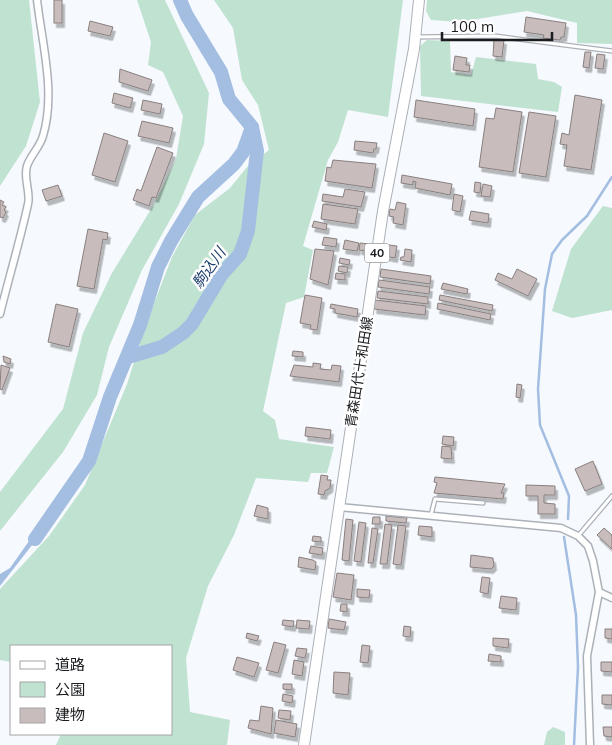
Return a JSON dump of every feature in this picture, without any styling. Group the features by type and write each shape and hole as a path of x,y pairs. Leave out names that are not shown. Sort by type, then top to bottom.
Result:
{"main road":[{"name":"青森田代十和田線","path":"304,745 383,210 415,37 419,0"}],"street":[{"path":"0,314 15,264 29,201 25,183 27,166 43,136 48,103 37,0"},
{"path":"339,507 561,528 578,536 588,546 599,592 587,656 590,745"},
{"path":"599,592 612,598"}],"lane":[{"path":"415,37 495,36 612,51"},
{"path":"578,536 612,496"},
{"path":"431,515 434,499 483,503"}],"green space":[{"path":"0,0 29,0 40,102 26,146 0,186"},
{"path":"137,0 165,0 209,93 204,144 179,204 142,270 109,347 97,395 63,452 0,531 0,492 63,409 83,333 112,273 153,206 176,159 183,116 163,72 148,65 151,42"},
{"path":"214,0 403,0 388,117 348,110 338,142 328,160 303,246 313,250 304,297 286,303 263,411 275,420 279,439 334,447 327,473 311,473 308,482 256,478 234,535 208,586 186,658 190,712 230,720 227,745 56,745 61,735 172,735 172,645 10,645 10,662 0,660 0,589 49,536 85,485 127,384 146,324 172,257 195,215 230,188 247,167 269,150 258,105 242,80 233,28"},
{"path":"427,0 612,0 612,44 577,43 577,23 527,11 459,22 431,20 426,11"},
{"path":"427,40 450,41 451,72 471,75 476,57 536,64 538,79 554,82 562,87 558,112 421,96 420,46"},
{"path":"603,206 612,208 612,310 572,318 552,311 571,249"},
{"path":"553,727 565,732 565,745 544,745 547,732"}],"water":[{"path":"54,517 0,586 0,574 10,568 34,534"}],"building":[{"path":"54,0 62,0 62,23 54,23"},
{"path":"526,17 566,23 564,37 561,37 560,40 543,38 544,35 524,32"},
{"path":"90,21 113,27 110,36 88,31"},
{"path":"494,39 504,40 502,57 493,56"},
{"path":"585,52 591,52 589,68 583,67"},
{"path":"597,54 605,55 603,69 595,68"},
{"path":"455,56 467,58 466,65 470,65 469,72 453,70"},
{"path":"120,69 152,80 148,91 119,82"},
{"path":"114,93 133,98 130,108 112,103"},
{"path":"575,95 602,100 591,170 564,166 567,145 560,144 562,133 569,135"},
{"path":"143,100 162,104 160,114 141,110"},
{"path":"416,100 475,109 473,126 414,117"},
{"path":"496,108 522,112 513,172 479,167 486,118 494,119"},
{"path":"529,112 556,116 546,177 519,173"},
{"path":"142,121 173,128 169,143 138,136"},
{"path":"104,133 128,141 115,182 92,175"},
{"path":"355,141 377,143 376,149 374,149 373,153 354,150"},
{"path":"157,147 173,153 156,198 152,197 149,206 133,200 137,189 141,191"},
{"path":"333,160 376,164 372,188 325,181 327,167 331,168"},
{"path":"402,175 452,184 450,195 415,188 416,182 413,181 413,185 401,183"},
{"path":"475,182 481,183 480,193 474,192"},
{"path":"483,184 492,186 490,197 481,196"},
{"path":"58,185 62,196 46,201 42,190"},
{"path":"345,189 365,192 361,207 322,201 323,194 343,197"},
{"path":"454,194 463,196 460,212 452,210"},
{"path":"0,200 4,202 2,205 6,207 3,218 0,217"},
{"path":"397,202 406,204 403,225 393,223 394,217 389,216 390,209 395,210"},
{"path":"323,204 358,209 355,224 321,219"},
{"path":"471,211 489,214 488,223 469,220"},
{"path":"314,221 327,224 326,230 312,227"},
{"path":"88,229 108,233 107,240 103,239 94,289 77,286"},
{"path":"324,237 337,239 336,247 322,245"},
{"path":"345,240 359,243 357,251 343,249"},
{"path":"360,243 369,244 368,251 359,250"},
{"path":"389,245 397,246 395,258 385,256"},
{"path":"315,249 334,251 328,285 310,279"},
{"path":"405,249 412,250 411,262 400,260 401,257 404,257"},
{"path":"340,258 350,260 349,265 339,263"},
{"path":"339,266 348,267 347,273 338,271"},
{"path":"381,269 431,276 430,284 380,277"},
{"path":"517,269 537,279 528,296 495,280 498,273 512,279"},
{"path":"336,273 345,274 345,280 335,279"},
{"path":"379,280 430,287 429,294 378,287"},
{"path":"443,283 468,289 467,294 441,289"},
{"path":"378,291 428,297 428,304 377,298"},
{"path":"305,295 322,298 317,330 310,329 311,325 300,323"},
{"path":"440,295 493,305 492,311 439,300"},
{"path":"375,300 426,306 425,315 374,309"},
{"path":"438,303 491,314 490,320 437,309"},
{"path":"56,304 78,309 69,347 48,342"},
{"path":"331,304 358,309 357,317 335,313 335,309 330,308"},
{"path":"293,351 303,352 303,357 292,356"},
{"path":"3,356 11,359 10,364 4,362"},
{"path":"313,363 321,364 320,369 331,370 332,365 341,366 339,382 290,376 294,365 313,367"},
{"path":"1,365 10,368 2,390 0,389"},
{"path":"517,384 522,385 520,398 516,397"},
{"path":"306,427 331,430 330,439 305,436"},
{"path":"443,436 454,437 453,446 442,444"},
{"path":"442,446 451,447 452,459 441,458"},
{"path":"593,461 602,484 585,491 575,469"},
{"path":"321,475 328,476 327,480 331,480 330,488 325,491 324,495 318,494"},
{"path":"435,477 505,484 501,493 504,493 503,499 434,493 437,483 434,482"},
{"path":"526,485 555,486 555,495 544,495 544,503 555,504 555,514 538,514 538,496 526,496"},
{"path":"257,505 268,508 268,519 254,516"},
{"path":"386,516 407,518 406,523 386,521"},
{"path":"373,517 380,517 380,524 372,524"},
{"path":"346,519 353,520 349,561 342,560"},
{"path":"359,522 366,523 361,562 354,561"},
{"path":"385,524 392,525 387,564 380,564"},
{"path":"398,525 406,526 401,565 393,564"},
{"path":"419,526 432,527 432,537 418,535"},
{"path":"372,528 378,529 373,563 368,563"},
{"path":"604,528 612,535 612,549 597,535"},
{"path":"313,536 321,537 321,542 312,541"},
{"path":"311,546 323,548 322,555 309,553"},
{"path":"471,555 493,558 494,566 491,569 470,567"},
{"path":"299,557 316,562 315,570 298,567"},
{"path":"337,573 354,575 351,600 333,597"},
{"path":"482,577 490,578 488,594 480,592"},
{"path":"357,589 370,590 369,598 357,597"},
{"path":"501,596 517,598 516,610 499,608"},
{"path":"341,604 347,604 347,612 340,611"},
{"path":"329,619 346,622 344,630 328,628"},
{"path":"283,620 294,621 293,627 282,625"},
{"path":"297,620 310,621 309,629 296,628"},
{"path":"404,626 411,627 410,637 403,636"},
{"path":"605,629 612,629 612,639 605,638"},
{"path":"247,633 259,636 257,641 246,638"},
{"path":"493,638 509,639 508,648 493,646"},
{"path":"274,642 286,645 278,673 266,670"},
{"path":"362,645 370,646 368,663 360,662"},
{"path":"297,648 307,649 305,658 295,656"},
{"path":"489,654 501,656 501,662 488,661"},
{"path":"237,657 259,663 254,677 233,670"},
{"path":"294,660 304,662 302,676 292,674"},
{"path":"601,662 612,662 612,672 601,671"},
{"path":"334,672 350,673 348,695 333,693"},
{"path":"283,684 292,684 292,690 283,689"},
{"path":"283,694 293,696 292,703 282,701"},
{"path":"602,695 612,695 612,705 602,704"},
{"path":"261,706 273,708 271,734 248,728 250,720 259,721"},
{"path":"279,710 291,711 290,720 278,718"},
{"path":"276,720 297,724 295,737 274,733"},
{"path":"603,727 612,727 612,737 604,736"}],"waterway":[{"name":"駒込川","path":"128,357 162,347 183,333 192,324 222,274 240,254 248,231 257,151 252,127 229,99 221,72 187,16 180,0"},
{"name":"駒込川","path":"35,539 89,461 110,397 140,325 158,267 171,241 198,197 234,164 243,152 252,127"},
{"path":"568,519 569,496 540,425 538,389 545,289 552,254 562,240 587,216 612,177"},
{"path":"564,537 576,615 578,667 574,745"}]}
